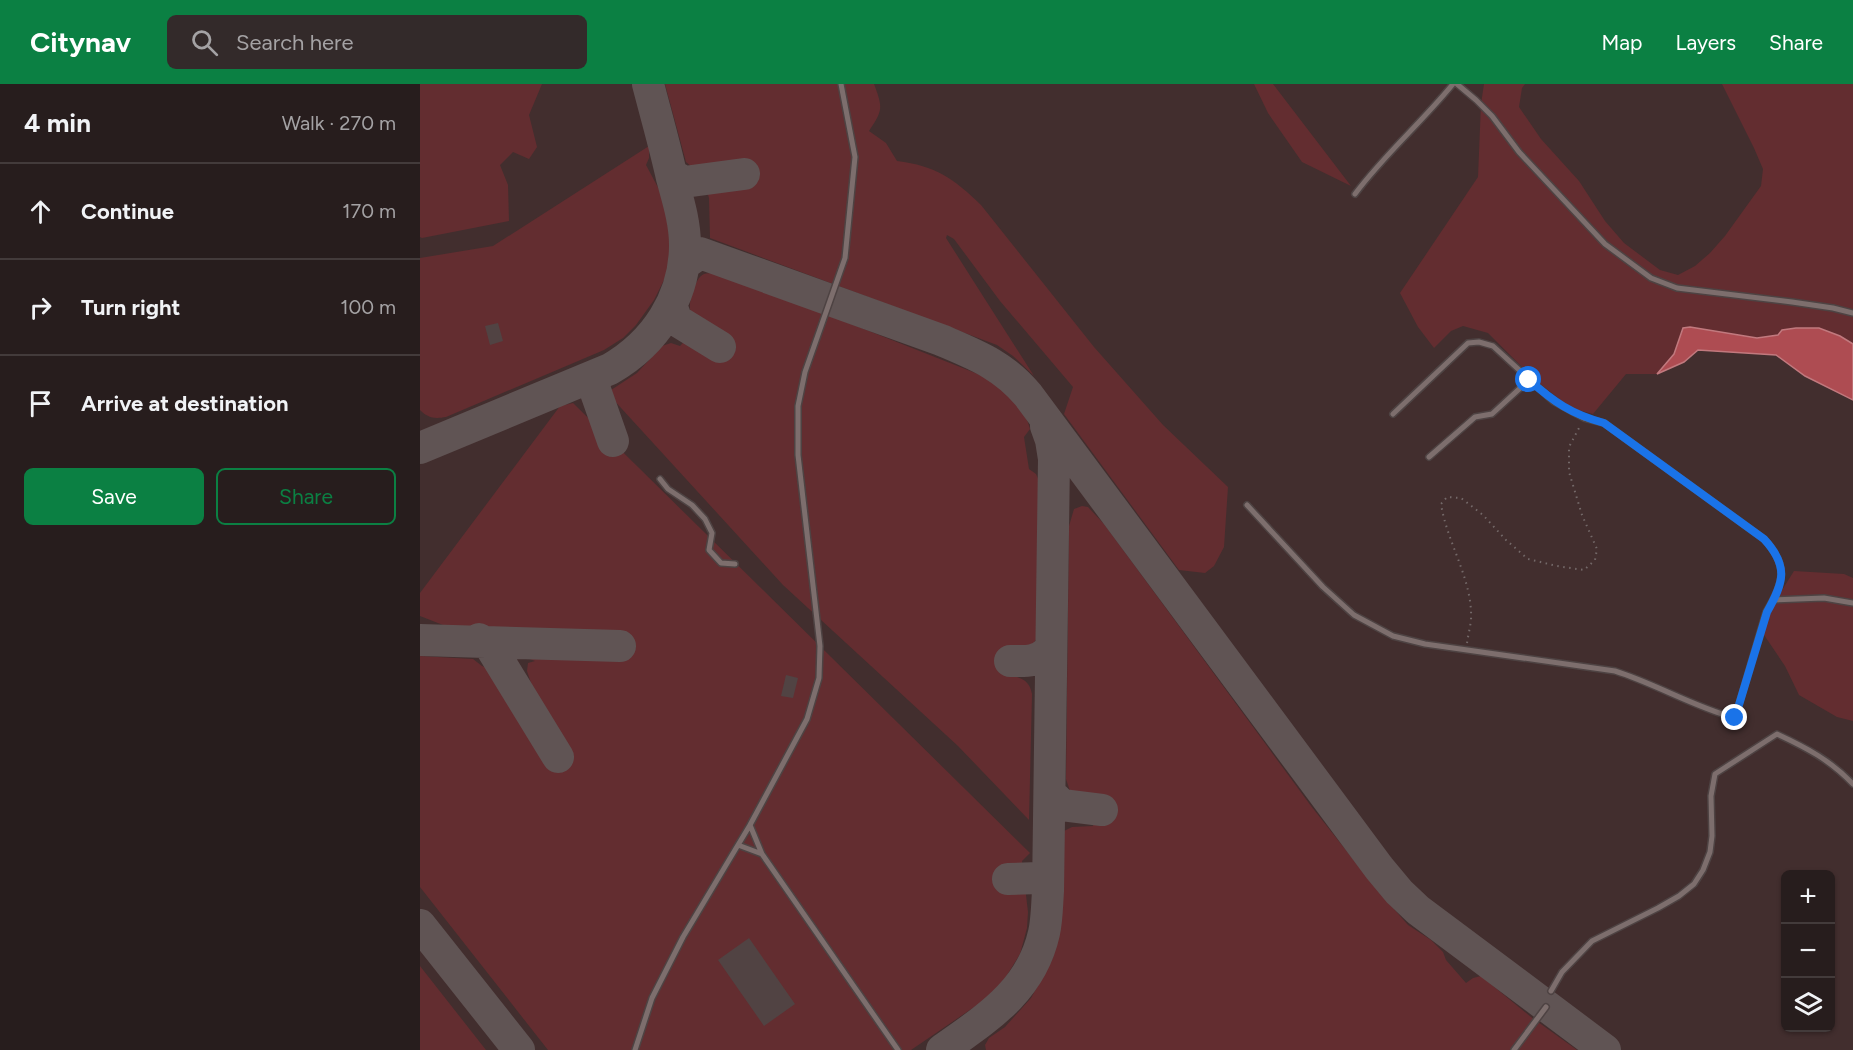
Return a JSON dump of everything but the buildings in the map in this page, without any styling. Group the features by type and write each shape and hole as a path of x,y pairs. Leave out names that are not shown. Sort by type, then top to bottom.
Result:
{"lane":[{"path":"635,1050 652,998 677,947 750,825 807,719 819,678 820,646 796,432 798,406 805,372 846,258 855,157 841,84"},
{"path":"1355,194 1383,160 1455,84 1492,116 1519,152 1605,244 1651,278 1677,288 1792,302 1853,313"},
{"path":"1247,505 1323,587 1354,615 1393,636 1425,644 1615,671 1735,718 1767,612 1781,580 1781,564 1776,552 1764,539 1604,423 1584,418 1553,401 1493,346 1479,342 1468,344 1393,414"},
{"path":"1429,457 1475,417 1492,414 1529,380"},
{"path":"660,479 668,489 692,505 705,519 711,533 709,549 721,563 735,564"},
{"path":"1774,600 1824,598 1853,603"},
{"path":"1551,991 1562,972 1592,941 1658,908 1694,884 1710,852 1715,774 1777,734 1812,750 1839,770 1853,784"},
{"path":"750,825 762,854 898,1050"},
{"path":"738,845 762,854"},
{"path":"1514,1050 1546,1007"}],"path":[{"path":"1465,652 1471,620 1468,594 1461,567 1444,523 1441,504 1448,497 1461,498 1528,559 1584,570 1594,560 1597,549 1582,515 1569,472 1569,447 1584,418"}],"shaded area":[{"path":"420,84 1853,84 1853,1050 420,1050"},
{"path":"420,84 542,84 529,115 537,147 529,159 513,152 500,165 508,185 509,221 420,237"},
{"path":"665,84 874,84 880,109 869,131 886,143 897,161 923,166 943,175 962,187 981,205 1094,347 1163,425 1228,487 1224,547 1214,566 1205,573 1179,570 1064,414 1073,387 1000,301 954,239 947,235 946,238 1034,376 1013,356 997,345 710,238 709,198 700,168 693,168 686,162"},
{"path":"1254,84 1273,84 1351,186 1302,162 1268,113"},
{"path":"1484,84 1525,84 1522,88 1519,107 1541,139 1579,181 1605,221 1624,243 1660,270 1678,275 1695,266 1710,253 1761,186 1763,169 1722,84 1853,84 1853,400 1805,376 1776,355 1698,350 1684,362 1657,374 1626,374 1593,414 1571,408 1535,380 1488,333 1463,326 1451,331 1434,348 1418,327 1400,293 1478,177"},
{"path":"649,146 649,158 646,165 662,195 671,241 667,274 654,300 636,325 623,338 604,350 446,417 432,417 423,413 420,410 420,258 493,246"},
{"path":"714,273 988,378 1007,394 1024,414 1030,429 1024,437 1029,469 1036,474 1041,485 1037,638 1033,644 1017,648 1017,677 1027,683 1032,694 1029,820 958,746 783,585 611,397 611,390 637,373 662,346 671,343 680,346 702,323 691,313 691,298 701,276"},
{"path":"1690,327 1757,338 1778,335 1782,330 1796,328 1819,328 1840,336 1853,344 1853,400 1805,376 1776,355 1698,350 1684,362 1657,374 1674,354 1683,328"},
{"path":"573,403 1030,853 1022,861 1028,912 1027,928 1020,954 1004,980 986,999 911,1050 548,1050 420,887 420,656 473,659 482,666 532,686 527,671 528,663 535,661 420,616 420,593 560,406"},
{"path":"1082,506 1088,507 1104,524 1311,806 1408,925 1431,940 1443,952 1446,960 1466,983 1481,976 1531,1017 1577,1050 986,1050 985,1045 989,1038 1005,1027 1031,998 1053,958 1062,916 1064,831 1072,827 1093,826 1094,794 1070,791 1066,779 1069,526 1074,509"},
{"path":"1794,571 1844,574 1853,578 1853,721 1837,717 1799,695 1785,666 1762,632 1777,598"},
{"path":"420,966 486,1050 420,1050"}],"taxiway":[{"path":"420,448 610,369 641,346 664,317 680,283 684,264 685,236 679,203 648,84"},
{"path":"677,178 684,182 744,174"},
{"path":"687,262 700,253 941,340 977,356 1009,376 1028,395 1399,892 1418,910 1605,1050"},
{"path":"674,313 676,320 720,347"},
{"path":"596,380 594,387 613,441"},
{"path":"942,1050 991,1014 1018,987 1038,953 1045,928 1048,891 1054,459 1046,426"},
{"path":"479,639 490,646 558,757"},
{"path":"420,640 620,646"},
{"path":"1010,661 1034,660 1047,652"},
{"path":"1055,798 1062,805 1102,810"},
{"path":"1008,879 1039,878 1044,873"},
{"path":"420,925 519,1050"}],"route":[{"path":"1529,380 1553,401 1584,418 1604,423 1764,539 1776,552 1781,564 1781,580 1767,612 1735,718"}]}
